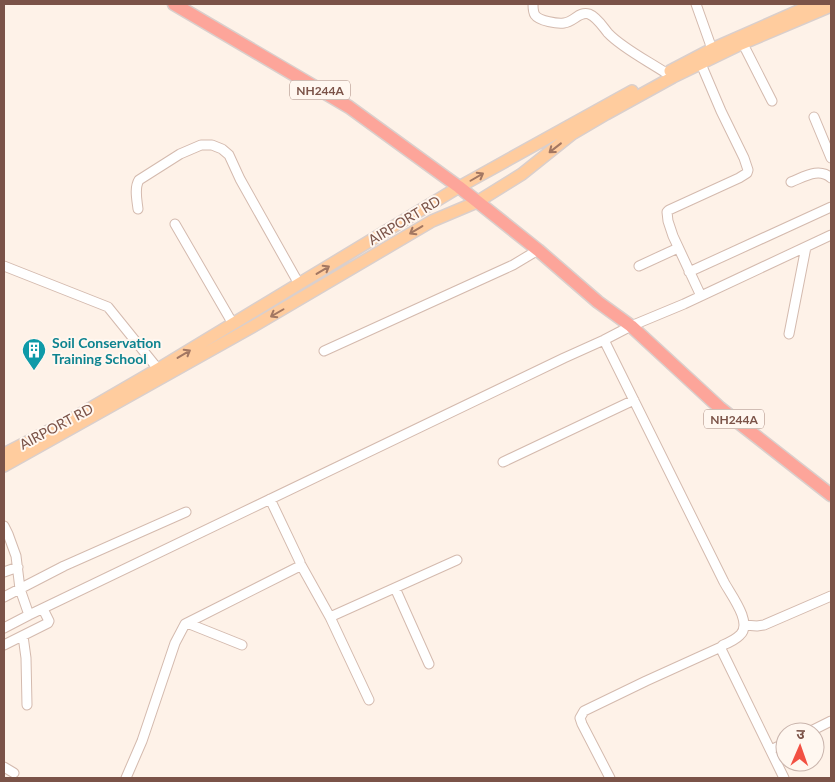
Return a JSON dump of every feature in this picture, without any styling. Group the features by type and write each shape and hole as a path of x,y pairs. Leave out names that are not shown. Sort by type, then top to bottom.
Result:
{"highway":[{"name":"NH244A","path":"174,4 349,107 459,187 538,250 598,302 631,326 720,408 831,495"}],"main road":[{"name":"AIRPORT RD","path":"4,454 70,420 158,369 459,187 712,48 814,4"},
{"path":"4,466 252,327 432,221 478,202 522,174 572,134 673,77 831,6"}],"street":[{"path":"533,4 536,16 541,20 566,23 579,14 591,15 612,37 666,73"},
{"path":"696,4 712,48"},
{"path":"743,44 772,101"},
{"path":"701,64 744,158 748,172 739,178 668,210 666,215 678,248 701,296"},
{"path":"814,117 831,158"},
{"path":"138,209 136,187 139,180 180,154 201,145 212,145 222,149 229,155 240,179 299,284"},
{"path":"791,182 816,173 830,175"},
{"path":"689,272 831,207"},
{"path":"175,224 233,324"},
{"path":"4,628 28,612 43,609 631,326 701,296 831,235"},
{"path":"789,334 806,247"},
{"path":"639,266 678,248"},
{"path":"324,351 513,265 538,250"},
{"path":"4,266 108,307 158,369"},
{"path":"604,340 742,614 744,625 740,635 722,647 646,681 584,712 580,718 582,724 610,778"},
{"path":"503,462 634,400"},
{"path":"270,499 301,565 330,617 369,700"},
{"path":"4,597 21,592 64,566 186,512"},
{"path":"4,526 16,556 21,592 28,612"},
{"path":"330,617 457,560"},
{"path":"126,778 142,741 175,643 183,627 187,623 301,565"},
{"path":"4,572 18,567"},
{"path":"395,588 429,664"},
{"path":"744,625 764,625 831,596"},
{"path":"4,645 49,623 43,609"},
{"path":"187,623 242,644"},
{"path":"23,636 26,658 26,705"},
{"path":"722,647 722,651 784,778"},
{"path":"770,750 775,748"},
{"path":"4,767 14,773"}],"place":[{"name":"Soil Conservation Training School","path":"34,371"}]}
